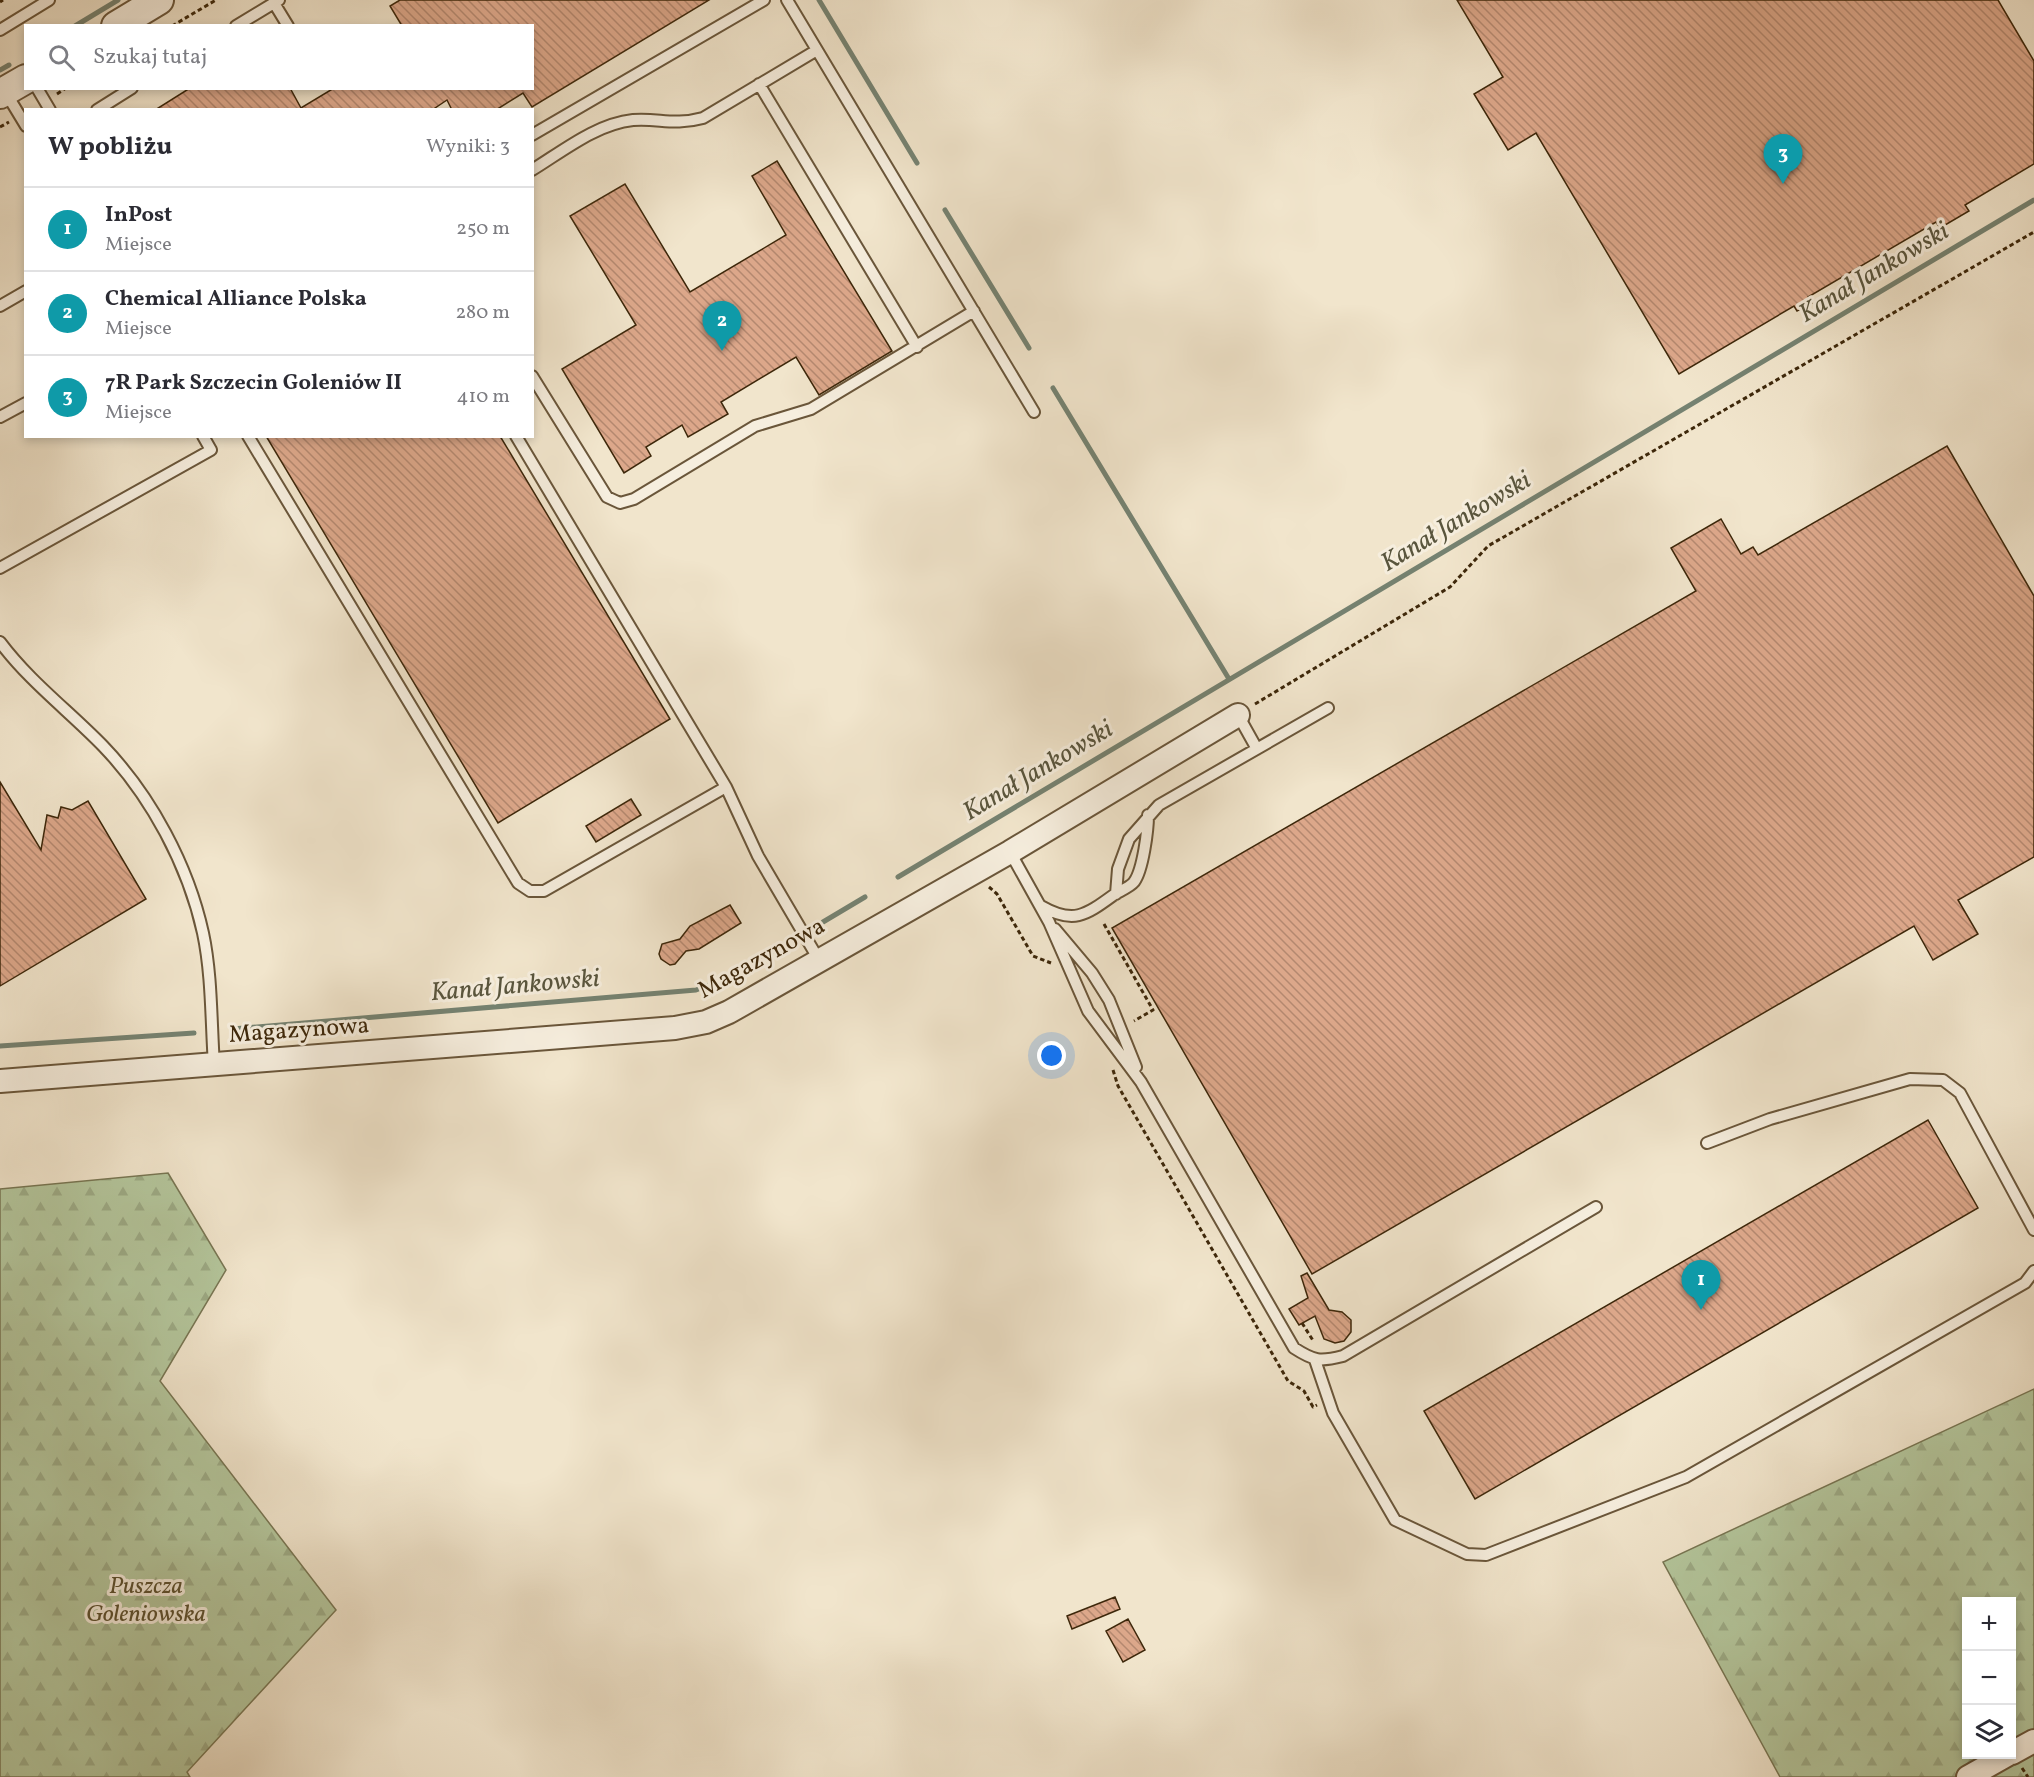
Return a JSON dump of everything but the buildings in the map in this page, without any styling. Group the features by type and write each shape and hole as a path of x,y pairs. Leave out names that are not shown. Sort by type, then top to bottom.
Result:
{"street":[{"path":"119,24 159,0"},
{"name":"Magazynowa","path":"0,1081 675,1028 706,1022 729,1012 1010,852 1238,715"},
{"path":"2016,1750 2034,1740"},
{"path":"1968,1777 2001,1759"}],"lane":[{"path":"0,30 50,0"},
{"path":"534,134 764,0"},
{"path":"787,0 1034,412"},
{"path":"239,24 276,1 287,24"},
{"path":"534,169 601,129 634,120 682,123 703,118 817,50"},
{"path":"759,84 917,347"},
{"path":"10,88 24,121"},
{"path":"38,90 49,108"},
{"path":"100,108 129,90"},
{"path":"0,306 24,292"},
{"path":"534,379 607,497 620,503 634,499 755,426 811,409 974,311"},
{"path":"0,417 24,404"},
{"path":"0,568 211,450 204,438"},
{"path":"249,438 518,882 530,891 544,891 726,787"},
{"path":"517,438 726,787 758,856 819,960"},
{"path":"0,642 18,666 103,746 133,780 173,847 190,885 203,934 214,1065"},
{"path":"1116,894 1118,869 1129,839 1148,815 1160,805 1328,708"},
{"path":"1238,715 1257,749"},
{"path":"1041,906 1067,918 1078,916 1135,881 1148,839 1148,815"},
{"path":"1010,852 1049,922 1088,1011 1141,1082 1294,1348 1316,1360 1343,1356 1596,1207"},
{"path":"1049,922 1092,973 1109,1000 1141,1082"},
{"path":"1707,1143 1770,1119 1910,1078 1943,1080 1960,1093 2034,1230"},
{"path":"1316,1360 1328,1400 1395,1520 1467,1554 1486,1555 1686,1477 2025,1283 2034,1271"}],"path":[{"path":"175,24 216,0"},
{"path":"1238,715 1450,587 1488,546 2034,232"},
{"path":"954,882 957,889 983,884 992,889 1033,956 1051,963"},
{"path":"1104,924 1153,1010 1130,1024"},
{"path":"1112,1068 1118,1086 1288,1381 1304,1391 1313,1407 1328,1400"}],"green space":[{"name":"Puszcza Goleniowska","path":"168,1173 226,1270 160,1381 336,1610 187,1772 190,1777 0,1777 0,1189"},
{"path":"2034,1389 2034,1777 1780,1777 1663,1562"}],"waterway":[{"path":"78,24 118,0"},
{"path":"819,0 917,163"},
{"path":"0,70 9,65"},
{"name":"Kanał Jankowski","path":"898,877 2034,200"},
{"path":"945,210 1029,348"},
{"path":"1053,388 1229,679"},
{"name":"Kanał Jankowski","path":"823,922 865,897"},
{"name":"Kanał Jankowski","path":"232,1029 696,990 725,979 789,942"},
{"name":"Kanał Jankowski","path":"0,1046 194,1033"}],"place":[{"name":"7R Park Szczecin Goleniów II","path":"1783,184"},
{"name":"Chemical Alliance Polska","path":"722,351"},
{"name":"InPost","path":"1701,1310"}]}
